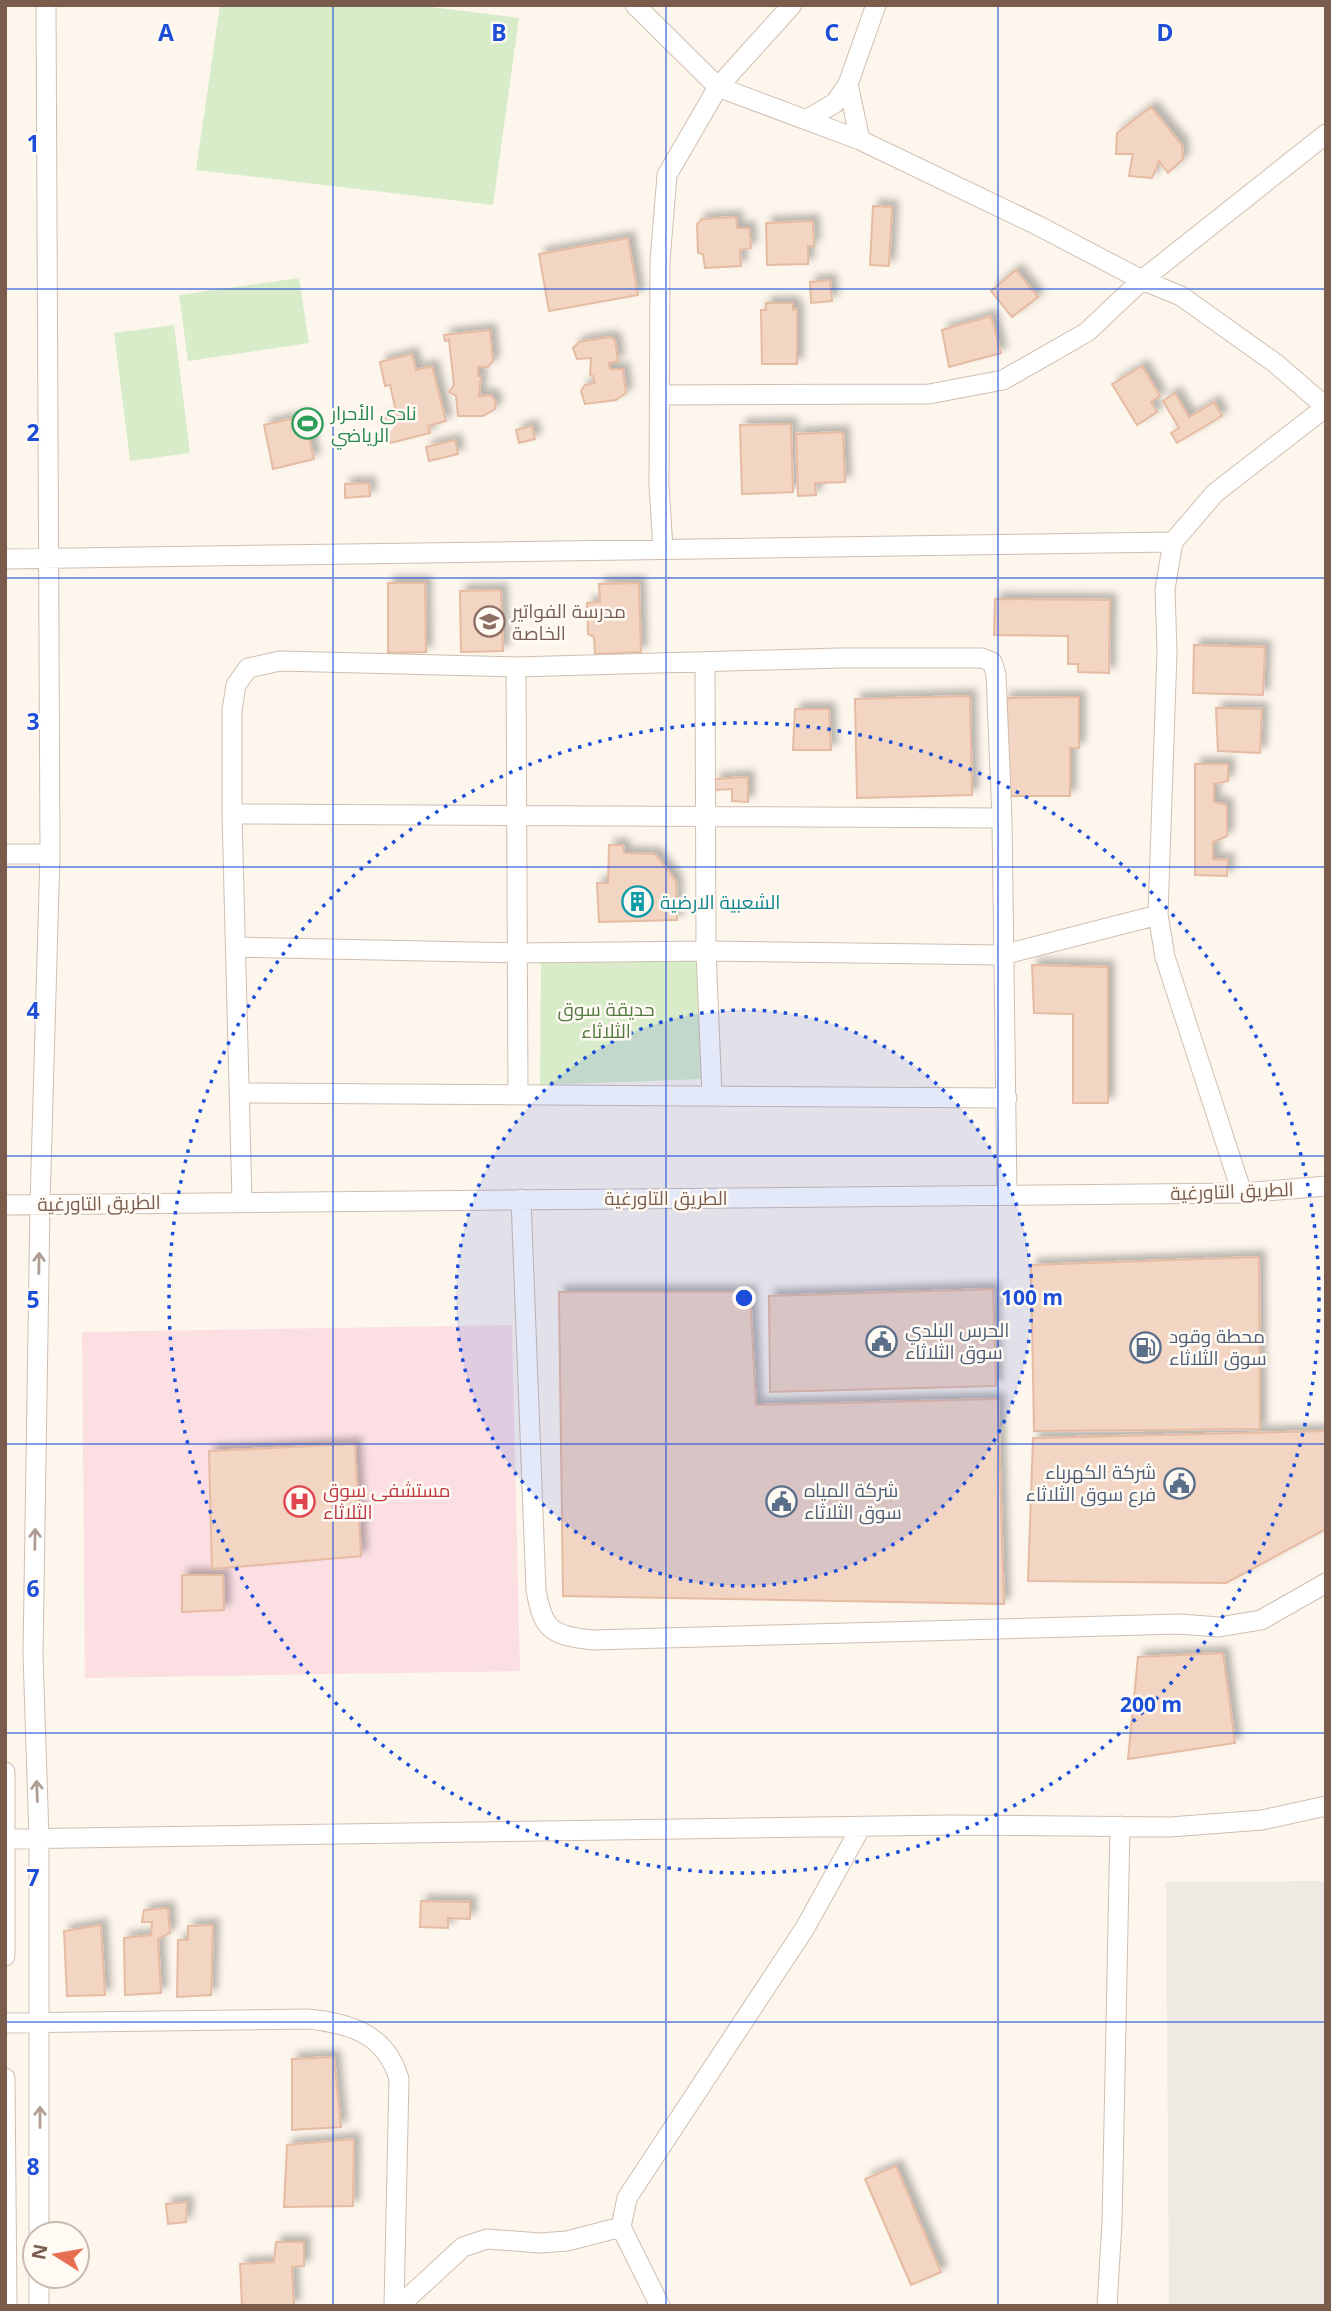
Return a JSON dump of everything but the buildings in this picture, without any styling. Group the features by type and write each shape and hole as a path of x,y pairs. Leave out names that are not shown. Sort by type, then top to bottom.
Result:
{"street":[{"path":"39,2220 41,2022 33,1654 40,1204 50,854 51,558 46,5"},
{"path":"635,5 718,87 860,140 1037,225 1142,280 1181,296 1275,363 1326,407 1214,493 1173,542 1165,589 1167,652 1158,915 1165,957 1242,1192"},
{"path":"663,549 659,485 660,261 667,175 718,87 792,5"},
{"path":"806,120 835,103 848,84 876,5"},
{"path":"848,84 860,140"},
{"path":"660,395 929,394 1003,380 1087,332 1142,280 1326,134"},
{"path":"5,559 1173,542"},
{"path":"242,1201 232,814 232,710 236,685 248,668 280,661 516,667 839,658 982,658 992,662 996,674 1002,818 1007,1195"},
{"path":"705,663 706,951 712,1095"},
{"path":"516,667 518,1095"},
{"path":"232,814 1002,818"},
{"path":"5,854 50,854"},
{"path":"236,947 517,953 706,951 1002,955 1158,915"},
{"path":"240,1093 1007,1098"},
{"name":"الطريق التاورغية","path":"5,1205 1242,1192 1326,1186"},
{"path":"521,1199 536,1590 541,1616 551,1629 566,1637 592,1640 1166,1625 1219,1627 1261,1620 1326,1583"},
{"path":"5,1772 5,1956"},
{"path":"6,1839 861,1827 1170,1826 1262,1820 1326,1806"},
{"path":"1107,2306 1112,2223 1120,1826"},
{"path":"660,2306 621,2227 627,2198 805,1928 861,1827"},
{"path":"5,2023 307,2019 338,2022 384,2047 393,2060 399,2080 394,2306"},
{"path":"5,2078 7,2306"},
{"path":"400,2306 463,2247 488,2239 540,2243 567,2241 621,2227"}],"shaded area":[{"name":"مستشفى سوق الثلاثاء","path":"512,1325 520,1671 85,1678 82,1332"},
{"path":"1326,1881 1326,2306 1169,2306 1166,1882"}],"green space":[{"path":"220,5 416,5 519,18 493,205 196,170"},
{"path":"299,278 309,343 188,361 179,295"},
{"path":"174,325 190,453 130,461 114,333"},
{"name":"حديقة سوق الثلاثاء","path":"541,957 704,957 702,1079 540,1085"}],"place":[{"name":"نادي الأحرار الرياضي","path":"308,424"},
{"name":"مدرسة الفواتير الخاصة","path":"489,622"},
{"name":"الشعبية الارضية","path":"637,902"},
{"name":"الحرس البلدي سوق الثلاثاء","path":"882,1341"},
{"name":"محطة وقود سوق الثلاثاء","path":"1146,1347"},
{"name":"شركة الكهرباء فرع سوق الثلاثاء","path":"1179,1483"},
{"name":"مستشفى سوق الثلاثاء","path":"300,1501"},
{"name":"شركة المياه سوق الثلاثاء","path":"781,1501"}]}
